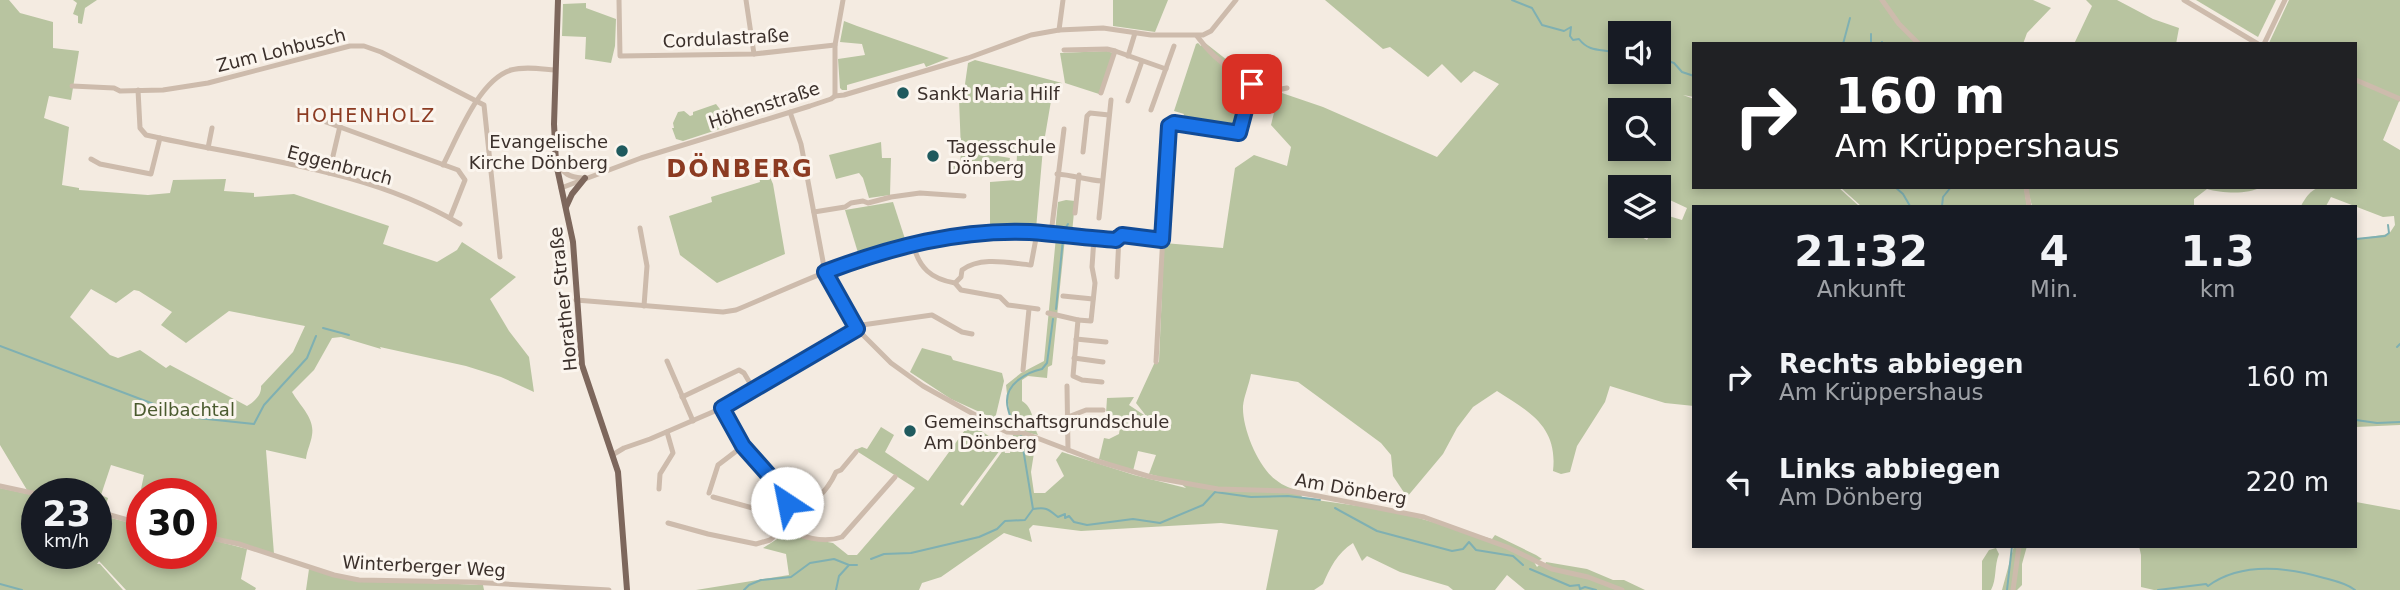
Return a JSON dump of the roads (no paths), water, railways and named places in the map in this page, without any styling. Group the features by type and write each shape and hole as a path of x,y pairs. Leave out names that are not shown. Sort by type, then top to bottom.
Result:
{"main road":[{"name":"Horather Straße","path":"558,0 554,134 556,163 573,242 582,365 588,389 614,454 621,490 627,590"},
{"path":"566,206 585,178"}],"street":[{"name":"Cordulastraße","path":"619,0 620,56 754,54 835,45"},
{"path":"746,0 754,54"},
{"path":"835,96 835,45 843,0"},
{"path":"1059,30 1063,0"},
{"path":"1236,0 1211,31 1196,36 1204,46 1252,84 1281,90 1287,88"},
{"path":"1882,0 1899,24 1917,42"},
{"path":"2184,0 2255,42"},
{"path":"2265,42 2286,0"},
{"name":"Höhenstraße","path":"561,188 641,158 831,100 835,96 844,96 976,55 1031,35 1059,30 1103,28 1135,33 1196,36"},
{"path":"1128,56 1135,33"},
{"name":"Zum Lohbusch","path":"72,86 114,88 120,91 163,90 208,83 359,45 381,52 484,105 500,257"},
{"path":"1151,110 1174,46"},
{"path":"1064,50 1107,49 1166,69"},
{"path":"1101,93 1115,51"},
{"path":"1128,101 1142,61"},
{"path":"443,164 492,80 511,70 555,70"},
{"path":"2357,80 2400,99"},
{"path":"1156,362 1169,126 1174,123 1239,133 1252,84"},
{"path":"91,159 100,164 150,174 160,138 146,135 140,128 138,90"},
{"path":"1099,218 1111,100"},
{"name":"Am Dönberg","path":"790,112 807,170 825,272 856,328 883,355 930,390 1007,432 1024,433 1134,474 1189,486 1255,492 1289,491 1362,506 1394,509 1454,526 1552,569 1588,577 1622,590"},
{"path":"1083,152 1087,116 1090,113 1109,115"},
{"path":"326,122 458,170 464,180 450,218"},
{"path":"329,173 340,126"},
{"path":"208,148 212,128"},
{"path":"1051,234 1064,129"},
{"name":"Eggenbruch","path":"160,138 329,173 388,192 460,224"},
{"path":"556,163 564,174 572,178 585,178"},
{"path":"772,173 807,170"},
{"path":"1057,174 1079,175 1087,180 1102,181"},
{"path":"1075,213 1079,175"},
{"path":"814,212 863,201 868,203 920,193 964,196"},
{"path":"640,228 647,266 644,306"},
{"path":"576,300 723,312 736,310 825,272 888,250 956,236 1037,233 1116,240 1122,235 1162,240"},
{"path":"955,283 961,277 962,270 971,264 993,262 1031,265 1037,233"},
{"path":"1117,277 1119,237"},
{"path":"1048,313 1091,321 1095,283 1092,267 1094,238"},
{"path":"913,244 925,270 938,279 955,283 961,290 1000,297 1008,305 1038,309"},
{"path":"1063,296 1093,299"},
{"path":"1023,370 1029,309"},
{"path":"614,454 624,447 722,408 856,328 932,315 962,332 972,334"},
{"path":"1078,320 1073,376 1102,382"},
{"path":"1076,339 1106,342"},
{"path":"1074,358 1103,362"},
{"path":"667,361 693,421"},
{"path":"682,397 739,370 744,373 754,390"},
{"path":"1067,386 1068,450"},
{"path":"668,523 756,544 770,540 782,529 786,520 785,497 743,446 722,408"},
{"path":"1068,417 1086,410 1103,410"},
{"path":"659,489 660,474 673,453 667,432"},
{"path":"743,446 718,465 711,495 757,509 761,496 777,485"},
{"path":"787,509 803,508 814,501 836,472 841,470 856,452"},
{"path":"782,529 822,540 830,541 842,537 895,477"},
{"path":"0,486 21,491"},
{"name":"Winterberger Weg","path":"217,539 359,580 470,582 609,590"},
{"path":"2013,590 2019,548"}],"waterway":[{"path":"1512,0 1532,8 1542,25 1564,31 1571,27 1570,36 1573,40 1579,39 1589,47 1608,52"},
{"path":"1844,42 1850,18"},
{"path":"1871,34 1871,42"},
{"path":"1671,62 1682,72 1692,75"},
{"path":"1897,189 1909,205"},
{"path":"1942,205 1943,197 1949,189"},
{"path":"1065,229 1068,224"},
{"path":"2357,239 2385,236 2389,233 2388,225"},
{"path":"1056,309 1063,239"},
{"path":"1013,425 1007,402 1010,390 1018,380 1042,369 1047,363 1053,319"},
{"path":"323,328 349,335"},
{"path":"0,346 188,417 254,424 264,405 307,358 316,336"},
{"path":"2397,347 2400,344"},
{"path":"2357,420 2400,422"},
{"path":"1021,436 1033,509"},
{"path":"871,559 884,554 911,553 979,537 997,529 1005,521 1025,520 1033,509 1047,509 1058,517 1065,514 1065,518 1069,516 1074,522 1087,525 1133,519 1160,523 1203,505 1215,492 1251,497 1288,496 1320,500"},
{"path":"1335,508 1377,531 1452,551 1463,549 1469,542 1476,550 1513,556 1523,565"},
{"path":"2007,590 2012,548"},
{"path":"744,590 761,580 791,577 810,563 834,559 857,565"},
{"path":"836,590 839,576 849,565"},
{"path":"1530,569 1570,586 1579,585 1580,589 1585,587 1596,590"},
{"path":"2158,590 2206,584 2208,586 2235,573 2264,569 2309,574 2340,582 2355,590"},
{"path":"0,584 22,590"}],"place":[{"name":"Sankt Maria Hilf","path":"903,93"},
{"name":"Evangelische Kirche Dönberg","path":"622,151"},
{"name":"Tagesschule Dönberg","path":"933,156"},
{"name":"Gemeinschaftsgrundschule Am Dönberg","path":"910,431"}],"district":[{"name":"HOHENHOLZ","path":"366,115"},
{"name":"DÖNBERG","path":"740,169"}],"park label":[{"name":"Deilbachtal","path":"184,409"}]}
